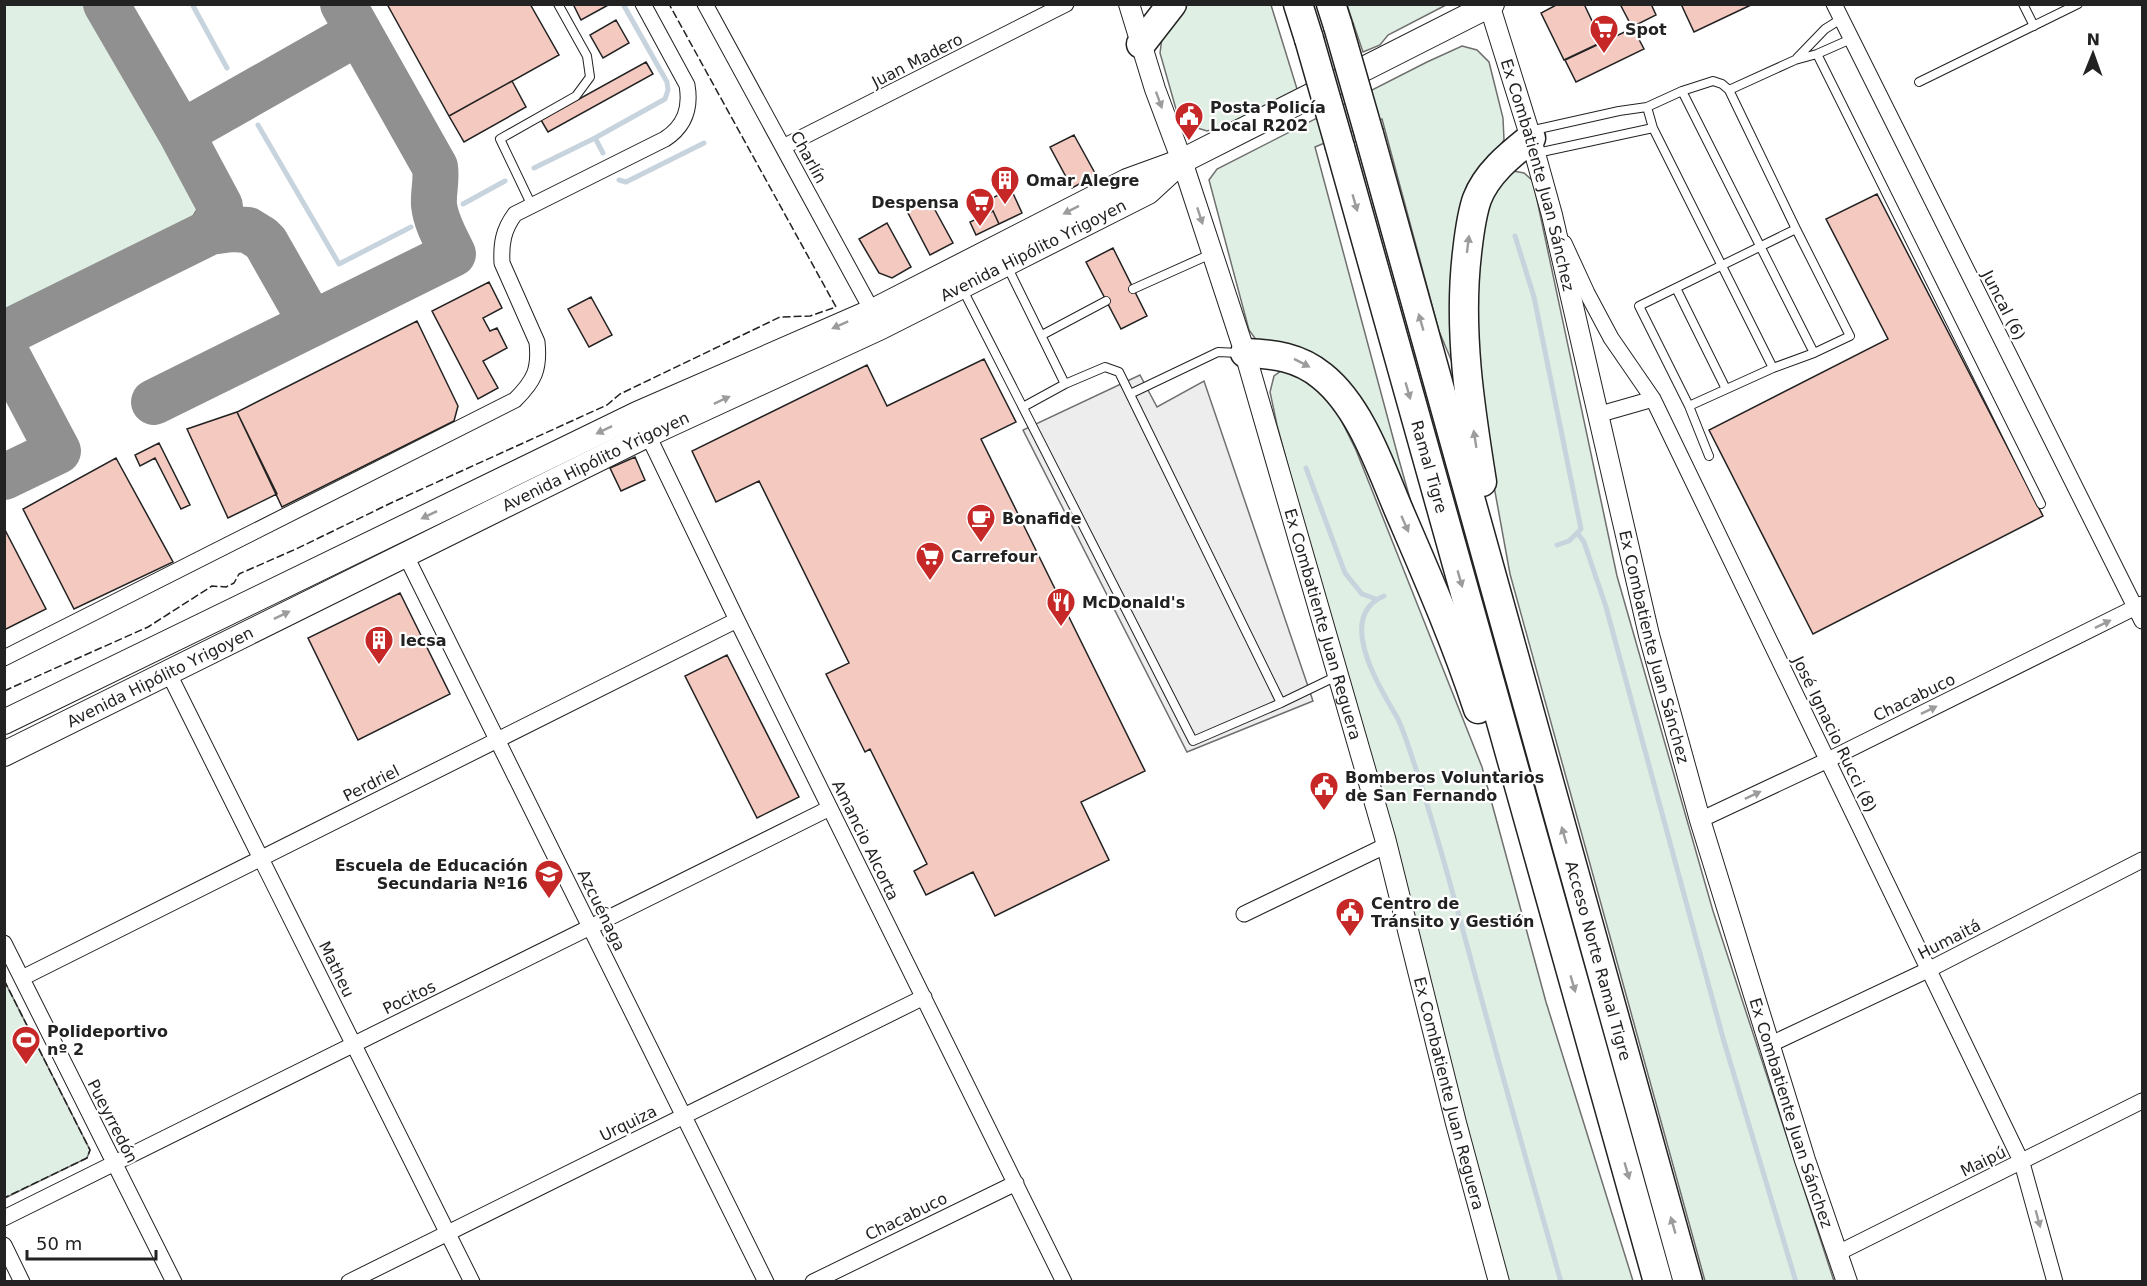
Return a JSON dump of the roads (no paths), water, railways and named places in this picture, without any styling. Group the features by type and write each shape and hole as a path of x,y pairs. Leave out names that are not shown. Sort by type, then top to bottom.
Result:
{"highway":[{"path":"1141,44 1172,4"},
{"name":"Ramal Tigre","path":"1298,4 1340,147 1557,928"},
{"name":"Ramal Tigre","path":"1335,15 1510,641"},
{"path":"1510,641 1469,402 1464,308 1469,235 1477,200 1486,182 1502,163 1532,141"},
{"path":"1245,353 1272,354 1293,359 1310,367 1337,390 1349,405 1363,431 1445,617 1516,826 1557,928"},
{"name":"Acceso Norte Ramal Tigre","path":"1510,641 1688,1281"},
{"name":"Acceso Norte Ramal Tigre","path":"1557,928 1658,1281"}],"main road":[{"name":"Avenida Hipólito Yrigoyen","path":"877,319 1127,181 1182,161 1490,5"},
{"name":"Avenida Hipólito Yrigoyen","path":"4,722 231,610 877,319 961,286 1148,192 1182,161"},
{"name":"Avenida Hipólito Yrigoyen","path":"4,754 405,554 642,424"},
{"path":"231,610 243,635"}],"street":[{"path":"4,658 515,400 532,380 537,368 538,355 537,342 502,263 503,236 508,224 515,214 665,139 676,132 687,113 689,99 687,85 643,4"},
{"name":"Charlín","path":"705,4 877,319"},
{"name":"Juan Madero","path":"783,147 1066,4"},
{"name":"Ex Combatiente Juan Reguera","path":"1129,4 1155,89 1182,161 1245,353 1387,845 1456,1123 1499,1281"},
{"name":"Juncal (6)","path":"1834,4 2140,611"},
{"name":"Ex Combatiente Juan Sánchez","path":"1490,5 1552,215 1648,635 1700,820 1769,1045 1805,1160 1847,1281"},
{"name":"José Ignacio Rucci (8)","path":"1552,215 1587,293 1611,338 1653,399 2022,1162 2055,1281"},
{"path":"1597,415 1653,399"},
{"name":"Amancio Alcorta","path":"642,424 1064,1281"},
{"name":"Azcuénaga","path":"405,554 766,1281"},
{"name":"Chacabuco","path":"1700,820 2140,611"},
{"name":"Perdriel","path":"22,978 737,620"},
{"name":"Matheu","path":"168,672 472,1281"},
{"name":"Pocitos","path":"4,1218 830,808"},
{"path":"1244,914 1387,845"},
{"name":"Humaitá","path":"1769,1045 1930,969 2142,860"},
{"name":"Pueyrredón","path":"4,944 174,1281"},
{"name":"Urquiza","path":"349,1281 924,997"},
{"name":"Maipú","path":"1838,1252 2142,1101"},
{"name":"Chacabuco","path":"813,1281 1016,1183"},
{"path":"4,1245 22,1281"}],"lane":[{"path":"532,206 500,139 576,96 590,77 587,56 558,4"},
{"path":"2024,4 2034,26"},
{"path":"1919,82 2078,4"},
{"path":"1796,60 1825,29 1841,19"},
{"path":"1729,90 1796,60 1817,54 1851,39"},
{"path":"1817,54 2041,504"},
{"path":"1532,141 1619,111 1647,106 1713,81 1729,90 1850,336 1689,406"},
{"path":"1682,91 1814,352"},
{"path":"1647,106 1653,128 1773,368"},
{"path":"1532,141 1653,128"},
{"path":"1709,456 1689,406 1639,306 1796,229"},
{"path":"1133,289 1212,254"},
{"path":"1006,264 1065,384"},
{"path":"961,286 1193,741 1281,703 1338,675"},
{"path":"1676,288 1726,389"},
{"path":"1042,335 1106,302"},
{"path":"1130,394 1218,352 1245,353"},
{"path":"1023,407 1065,384 1104,367 1119,372 1281,703"}],"waterway":[{"path":"192,4 227,68"},
{"path":"534,168 595,138 665,99 668,90 667,82 623,4"},
{"path":"258,125 339,264 411,227"},
{"path":"595,138 603,153"},
{"path":"619,180 626,182 704,143"},
{"path":"463,204 505,181"},
{"path":"1515,236 1534,297 1581,529 1569,541 1557,545"},
{"path":"1306,468 1345,573 1362,594 1376,599"},
{"path":"1578,534 1584,542 1606,607 1723,1038 1796,1282"},
{"path":"1384,596 1370,606 1363,620 1362,636 1366,654 1399,722 1421,784 1561,1282"}],"place":[{"name":"Spot","path":"1604,54"},
{"name":"Posta Policía Local R202","path":"1189,142"},
{"name":"Omar Alegre","path":"1005,206"},
{"name":"Despensa","path":"980,228"},
{"name":"Bonafide","path":"981,544"},
{"name":"Carrefour","path":"930,582"},
{"name":"McDonald's","path":"1061,628"},
{"name":"Iecsa","path":"379,666"},
{"name":"Bomberos Voluntarios de San Fernando","path":"1324,812"},
{"name":"Escuela de Educación Secundaria Nº16","path":"549,900"},
{"name":"Centro de Tránsito y Gestión","path":"1350,938"},
{"name":"Polideportivo nº 2","path":"26,1066"}]}
